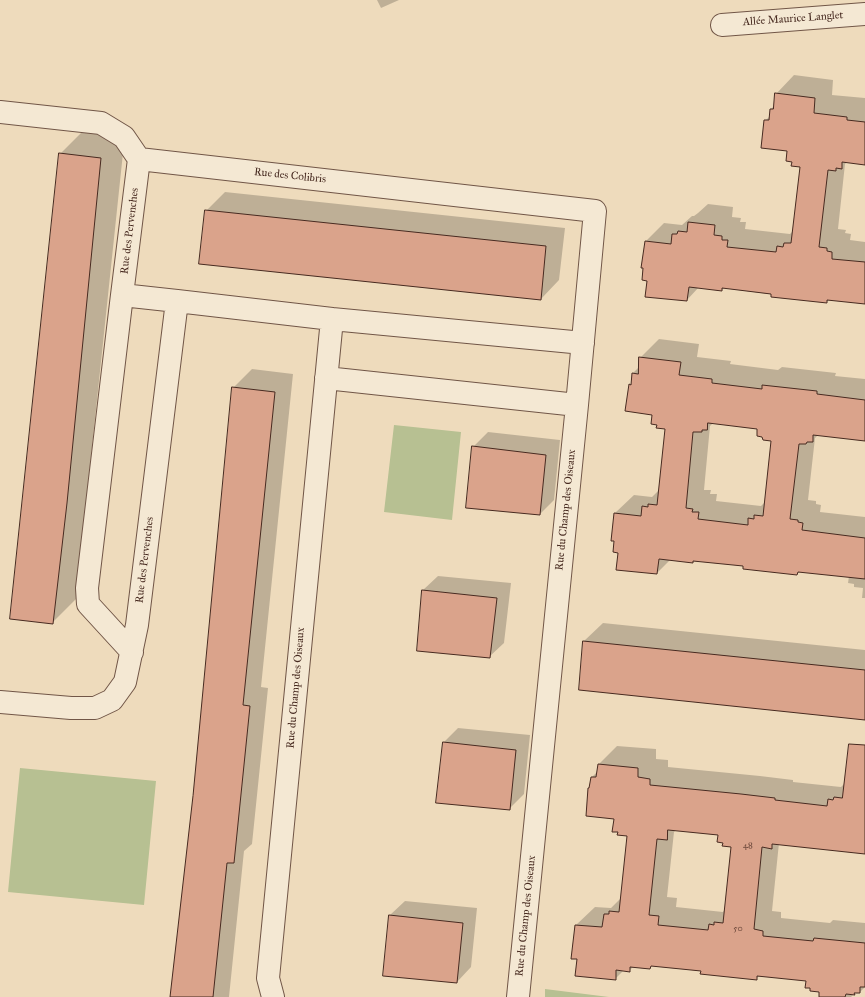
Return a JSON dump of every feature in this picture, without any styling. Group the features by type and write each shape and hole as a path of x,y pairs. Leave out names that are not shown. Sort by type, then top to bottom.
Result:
{"lane":[{"name":"Allée Maurice Langlet","path":"722,25 865,14"},
{"path":"0,112 101,123 124,137 139,159"},
{"name":"Rue des Colibris","path":"139,159 595,211"},
{"name":"Rue des Pervenches","path":"132,652 88,604 87,588 139,159"},
{"name":"Rue du Champ des Oiseaux","path":"518,997 595,211"},
{"path":"122,296 332,319 583,343"},
{"name":"Rue des Pervenches","path":"0,702 71,708 95,708 112,700 125,682 137,625 177,301"},
{"name":"Rue du Champ des Oiseaux","path":"273,997 268,978 332,319"},
{"path":"326,378 577,405"}],"green space":[{"path":"394,425 461,432 452,520 384,512"},
{"path":"20,768 156,781 144,905 8,892"},
{"path":"545,989 609,997 545,997"}],"building":[{"path":"775,93 815,98 814,113 847,117 847,120 865,122 865,165 842,162 842,169 836,168 836,171 828,170 819,247 827,248 827,251 832,252 832,259 865,262 865,304 827,300 827,303 771,297 771,294 722,288 722,291 689,287 687,301 645,297 647,281 642,280 643,268 641,268 645,241 671,244 672,234 677,234 678,231 687,232 688,222 715,225 714,235 722,236 722,240 728,240 727,247 776,252 777,246 783,247 784,243 791,243 800,167 791,166 792,162 786,161 787,151 761,148 764,120 769,120 770,109 773,109"},
{"path":"59,153 101,158 67,503 53,624 10,619"},
{"path":"205,210 546,246 541,300 199,264"},
{"path":"639,357 681,362 679,375 712,379 712,383 762,389 762,385 817,391 817,394 865,400 865,441 813,435 813,442 799,444 790,519 798,520 798,522 803,523 802,530 865,538 865,579 798,572 797,575 743,569 743,566 659,559 657,574 616,570 618,553 613,552 614,541 611,541 614,513 641,516 642,506 648,507 648,504 657,505 665,429 656,428 657,425 651,424 652,415 625,411 632,373 638,374","holes":["708,423 757,429 757,436 762,437 763,440 771,441 763,516 754,515 754,519 748,518 748,525 698,519 699,512 692,512 693,509 686,508 693,432 702,432 702,430 707,430"]},
{"path":"232,387 275,392 243,705 250,706 234,863 227,863 213,997 170,997 193,796"},
{"path":"472,446 546,455 540,515 466,508"},
{"path":"422,590 497,598 490,658 417,651"},
{"path":"583,641 865,670 865,720 579,690"},
{"path":"443,742 516,750 510,810 436,803"},
{"path":"849,744 865,745 865,854 772,844 772,849 762,847 754,929 763,931 763,936 813,941 814,938 865,943 865,987 860,987 860,993 854,993 855,995 846,994 845,997 819,997 819,992 810,991 810,988 805,988 806,981 757,976 757,980 700,974 701,971 651,966 650,969 630,967 630,972 616,970 616,980 575,976 577,959 571,959 575,925 602,927 604,914 609,914 609,911 619,912 627,836 617,835 618,832 612,832 614,819 586,816 588,788 591,777 596,777 598,764 638,768 638,777 650,779 650,785 775,798 775,800 827,806 828,799 833,800 834,797 842,798","holes":["668,830 718,835 717,842 723,843 722,846 731,847 723,923 714,922 714,925 709,924 708,930 658,925 659,916 649,915 657,839 667,840"]},
{"path":"389,915 463,923 457,983 383,976"}]}
